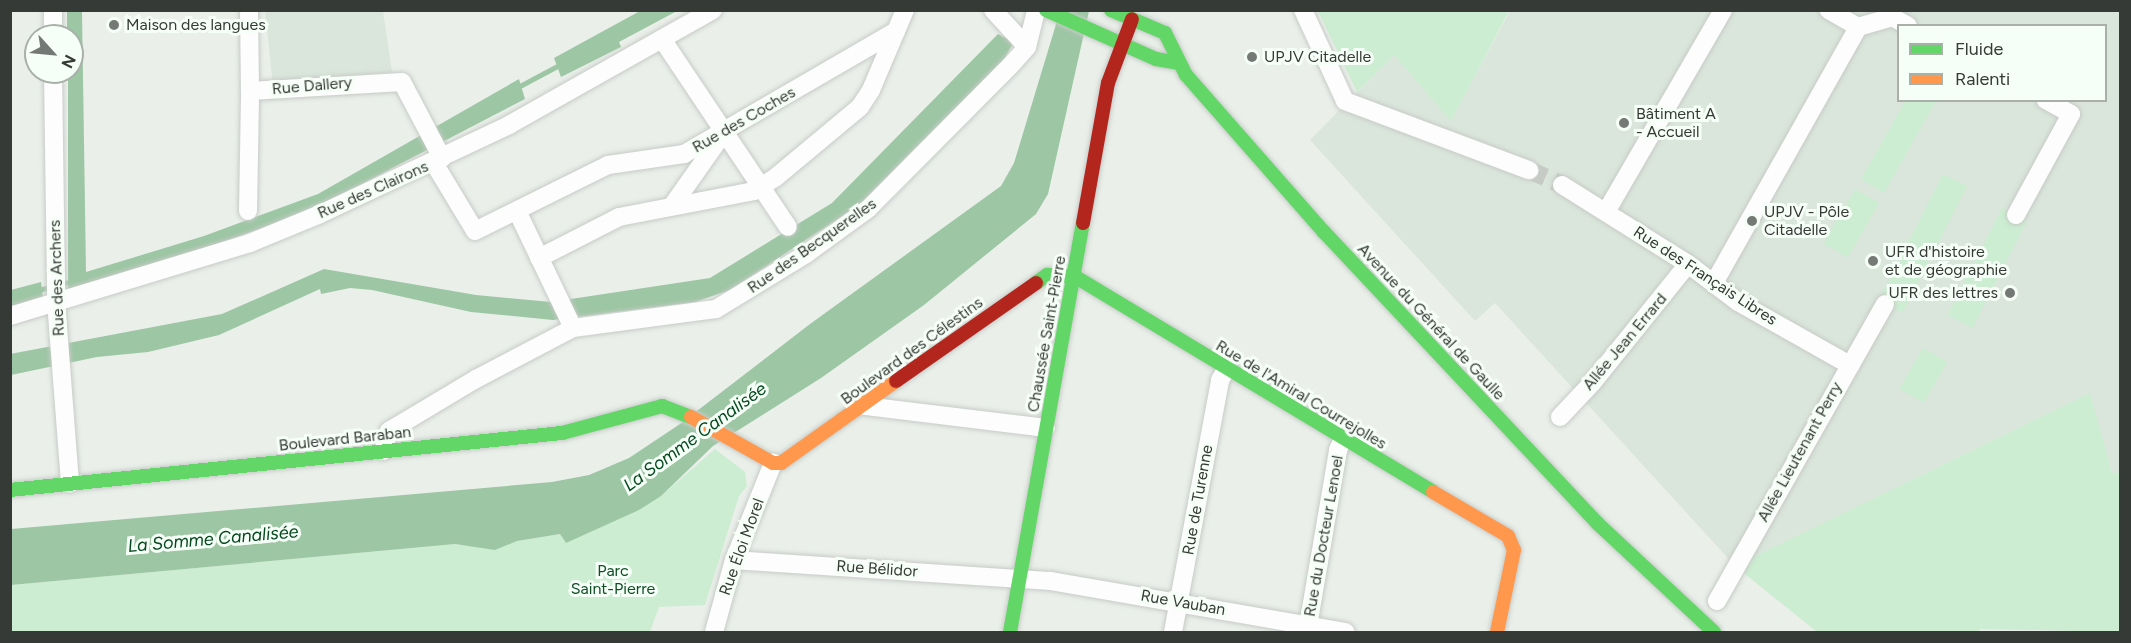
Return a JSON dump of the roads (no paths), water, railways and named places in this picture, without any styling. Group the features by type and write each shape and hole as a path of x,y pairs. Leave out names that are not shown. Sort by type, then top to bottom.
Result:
{"street":[{"name":"Rue Dallery","path":"249,10 250,91 394,79 407,88 437,157 475,231"},
{"name":"Rue des Clairons","path":"10,316 57,306 250,243 437,157 713,10"},
{"path":"539,258 619,217 760,187 860,107 905,10"},
{"path":"993,10 1027,47 1046,12 1095,29 1166,63 1179,63"},
{"name":"Avenue du Général de Gaulle","path":"1111,10 1134,15 1165,33 1179,63 1241,141 1324,232 1597,522 1714,633"},
{"path":"1303,10 1346,101 1529,171"},
{"path":"1606,212 1723,10"},
{"path":"1828,10 1858,27"},
{"name":"Chaussée Saint-Pierre","path":"1010,633 1108,83 1134,15"},
{"path":"1714,283 1858,27 1892,17 1904,24"},
{"name":"Rue des Coches","path":"475,231 518,213 608,165 684,154 896,31"},
{"path":"662,39 788,227"},
{"name":"Rue des Becquerelles","path":"573,328 699,314 739,297 868,209 1027,47"},
{"name":"Rue des Archers","path":"53,84 55,269 70,483"},
{"path":"248,211 250,91"},
{"path":"2016,215 2071,114 2050,102"},
{"path":"672,206 724,132"},
{"name":"Rue des Français Libres","path":"1562,184 1688,264 1738,302 1850,365"},
{"path":"383,451 389,431 476,379 573,328 518,213"},
{"name":"Allée Jean Errard","path":"1560,417 1592,383 1688,264"},
{"name":"Boulevard des Célestins","path":"773,463 789,460 1047,275 1074,276"},
{"name":"Rue de l'Amiral Courrejolles","path":"1074,276 1512,541 1514,550 1497,633"},
{"name":"Allée Lieutenant Perry","path":"1717,601 1885,304"},
{"name":"Rue de Turenne","path":"1173,633 1220,380 1226,370"},
{"name":"Boulevard Baraban","path":"10,490 562,433 662,406 679,410 773,463"},
{"path":"865,406 1046,428"},
{"name":"Rue du Docteur Lenoel","path":"1307,629 1338,450 1343,439"},
{"name":"Rue Éloi Morel","path":"714,633 734,560 773,463"},
{"name":"Rue Bélidor","path":"734,560 1019,578"},
{"name":"Rue Vauban","path":"1019,578 1179,601 1307,629 1346,633"}],"water":[{"path":"67,11 82,11 82,24 67,24"},
{"path":"640,11 677,11 619,42 621,47 561,77 554,58"},
{"name":"La Somme Canalisée","path":"1060,11 1089,11 1048,194 1036,214 924,305 821,378 713,446 661,496 639,510 566,543 560,534 517,541 495,550 455,544 11,585 11,529 552,482 589,475 629,458 680,424 810,324 1001,186 1014,163"},
{"path":"998,34 1014,42 1004,59 862,203 730,290 695,302 553,320 471,312 372,290 350,288 321,294 320,289 219,335 148,352 97,357 11,375 10,354 222,314 324,269 476,295 551,302 710,278 832,203"},
{"path":"519,79 525,99 310,211 188,254 68,289 68,84 83,84 86,272 204,236 318,194"},
{"path":"41,282 43,298 11,307 11,290"}],"waterway":[{"path":"516,88 561,64"},
{"path":"35,291 73,281"}],"tunnel":[{"path":"1529,170 1562,185"}],"place":[{"name":"Maison des langues","path":"114,25"},
{"name":"UPJV Citadelle","path":"1252,57"},
{"name":"Bâtiment A - Accueil","path":"1624,123"},
{"name":"UPJV - Pôle Citadelle","path":"1752,221"},
{"name":"UFR d'histoire et de géographie","path":"1873,261"},
{"name":"UFR des lettres","path":"2010,293"}],"park label":[{"name":"Parc Saint-Pierre","path":"613,580"}]}
